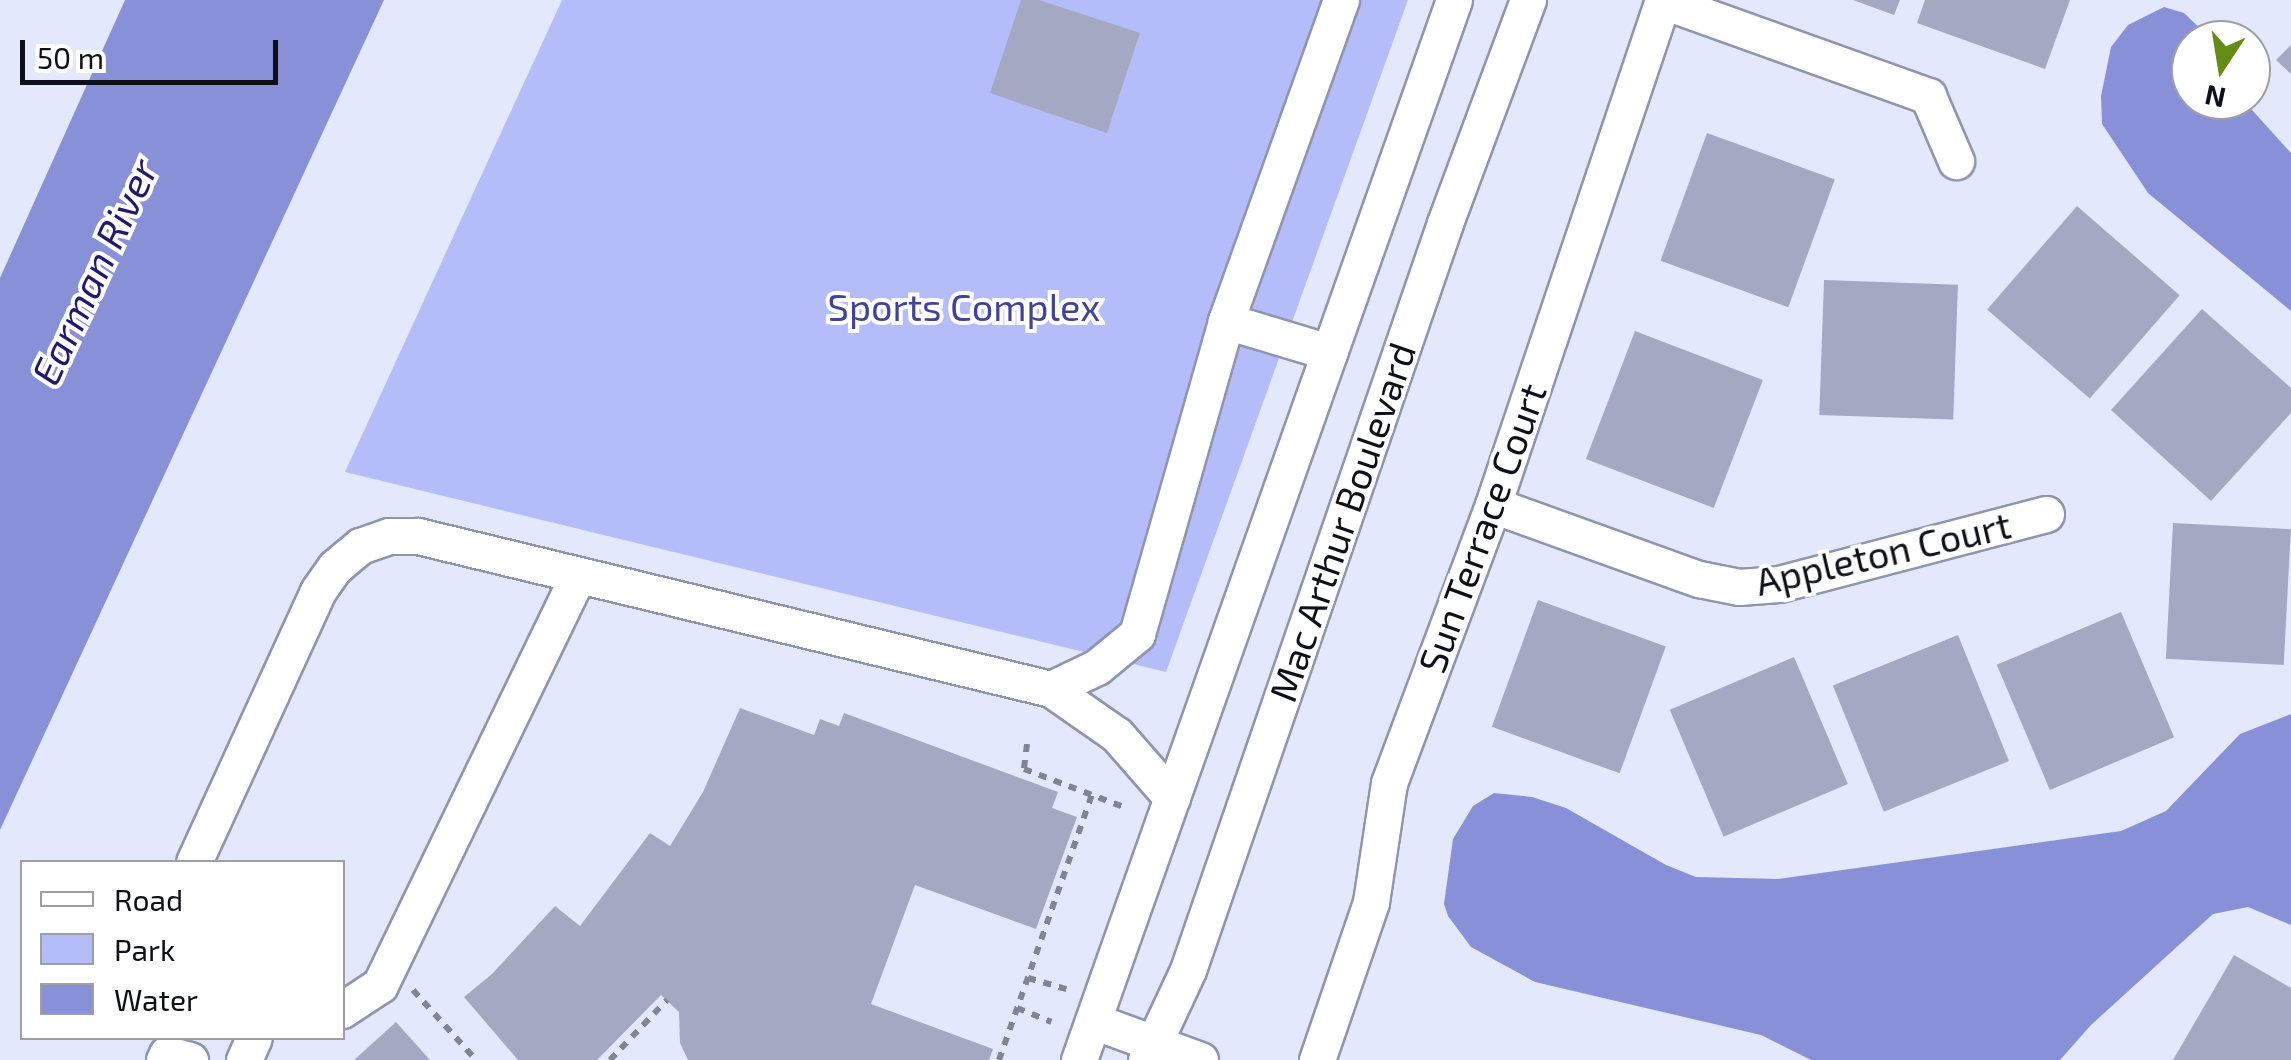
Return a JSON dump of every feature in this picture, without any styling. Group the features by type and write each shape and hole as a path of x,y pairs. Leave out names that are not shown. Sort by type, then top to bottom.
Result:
{"street":[{"path":"1051,689 1097,667 1137,634 1226,322 1341,0"},
{"name":"Mac Arthur Boulevard","path":"1079,1060 1454,0"},
{"name":"Mac Arthur Boulevard","path":"1149,1051 1188,970 1438,242 1528,0"},
{"path":"1663,0 1928,96 1956,162"},
{"name":"Sun Terrace Court","path":"1317,1060 1370,902 1389,783 1492,505 1663,0"},
{"path":"1226,322 1330,352"},
{"name":"Appleton Court","path":"1492,505 1699,580 1739,588 1779,584 2046,514"},
{"path":"195,860 318,591 335,567 360,546 388,536 429,539 1051,689 1117,735 1172,798"},
{"path":"345,1008 380,985 578,574"},
{"path":"1093,1021 1149,1051 1200,1060"},
{"path":"164,1060 168,1054 190,1060"}],"path":[{"path":"1027,744 1024,768 1126,808"},
{"path":"999,1060 1092,795"},
{"path":"390,964 476,1060"},
{"path":"1028,978 1066,989"},
{"path":"610,1060 668,1000"},
{"path":"1017,1008 1051,1022"}],"green space":[{"name":"Sports Complex","path":"562,0 1408,0 1166,672 345,472"}],"water":[{"name":"Earman River","path":"125,0 384,0 0,830 0,278"},
{"path":"2164,7 2184,13 2191,20 2171,20 2171,120 2261,120 2291,153 2291,311 2148,193 2102,124 2101,96 2111,47 2128,25"},
{"path":"2291,714 2291,925 2248,907 2213,914 2091,1025 2060,1060 1811,1060 1761,1035 1535,982 1471,947 1444,904 1453,839 1473,806 1494,793 1532,797 1566,808 1666,865 1696,877 1778,879 2121,831 2166,811 2240,734"}],"building":[{"path":"1021,0 1039,0 1140,33 1107,133 990,93"},
{"path":"1853,0 1900,0 1894,15"},
{"path":"1925,0 2070,0 2045,69 1917,23"},
{"path":"2291,45 2291,74 2276,60"},
{"path":"1707,133 1835,180 1788,307 1660,261"},
{"path":"2077,206 2180,295 2090,399 1987,309"},
{"path":"1824,280 1958,285 1953,420 1819,415"},
{"path":"2202,309 2291,388 2291,413 2211,501 2111,410"},
{"path":"1635,331 1763,380 1714,508 1586,459"},
{"path":"2173,523 2291,529 2284,665 2166,659"},
{"path":"1538,600 1666,647 1620,773 1492,727"},
{"path":"2121,612 2174,737 2050,790 1997,665"},
{"path":"1958,635 2009,761 1884,812 1833,686"},
{"path":"1794,657 1848,784 1724,837 1670,710"},
{"path":"740,708 814,735 820,719 839,726 844,713 1058,792 1052,808 1077,817 1036,929 915,885 871,1004 993,1049 989,1060 688,1060 680,1043 679,1012 661,995 597,1060 518,1060 464,997 492,974 555,906 580,926 650,833 670,846 703,792"},
{"path":"2234,955 2291,988 2291,1060 2173,1060"},
{"path":"396,1022 430,1060 354,1060"}]}
